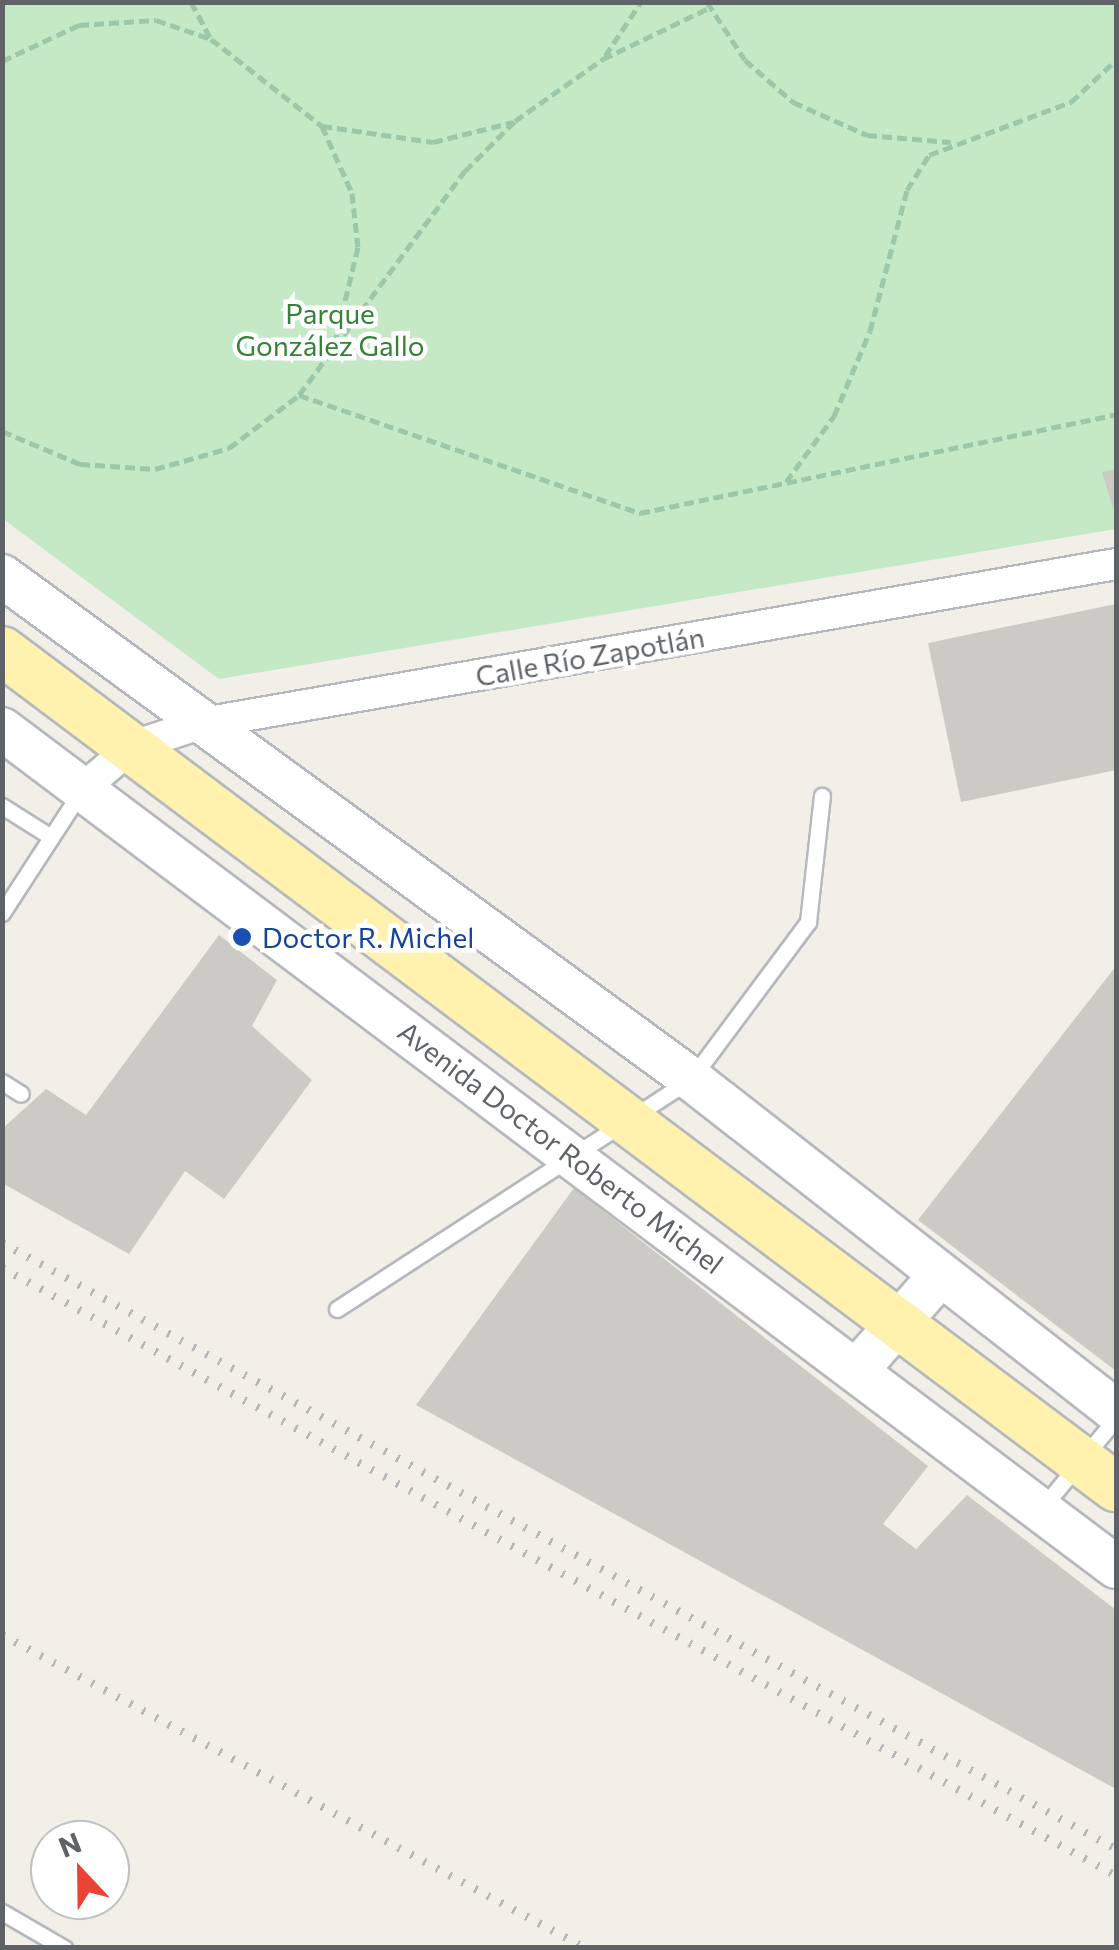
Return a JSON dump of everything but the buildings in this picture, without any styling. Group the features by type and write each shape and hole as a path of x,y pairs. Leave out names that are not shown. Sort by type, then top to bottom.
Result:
{"main road":[{"path":"2,576 692,1079 939,1278 1116,1414"},
{"path":"2,651 1099,1473"},
{"name":"Avenida Doctor Roberto Michel","path":"2,729 392,1018 1116,1567"},
{"path":"392,1018 422,966"},
{"path":"856,1371 939,1278"}],"street":[{"name":"Calle Río Zapotlán","path":"82,789 132,746 203,723 1116,564"}],"lane":[{"path":"2,913 82,789"},
{"path":"336,1309 631,1125 692,1079 808,922 822,796"},
{"path":"2,806 51,837"},
{"path":"2,1082 20,1094"},
{"path":"1041,1510 1099,1473 1116,1414"},
{"path":"2,1912 64,1948"}],"path":[{"path":"191,2 211,39"},
{"path":"603,59 641,2"},
{"path":"3,432 80,464 156,468 228,448 298,395 465,171 516,122 603,59 708,5 745,60 793,102 867,134 954,142"},
{"path":"2,60 79,25 156,20 211,39 322,126 352,194 358,246 335,343"},
{"path":"786,482 834,416 863,348 908,190 929,156 954,142 1015,129 1070,102 1116,60"},
{"path":"322,126 433,142 516,122"},
{"path":"298,395 640,512 1116,414"}],"green space":[{"name":"Parque González Gallo","path":"3,3 1116,3 1116,529 219,679 3,519"}],"railway":[{"path":"2,1243 1116,1849"},
{"path":"2,1268 1116,1876"},
{"path":"2,1635 585,1948"}],"place":[{"name":"Doctor R. Michel","path":"242,937"}]}
